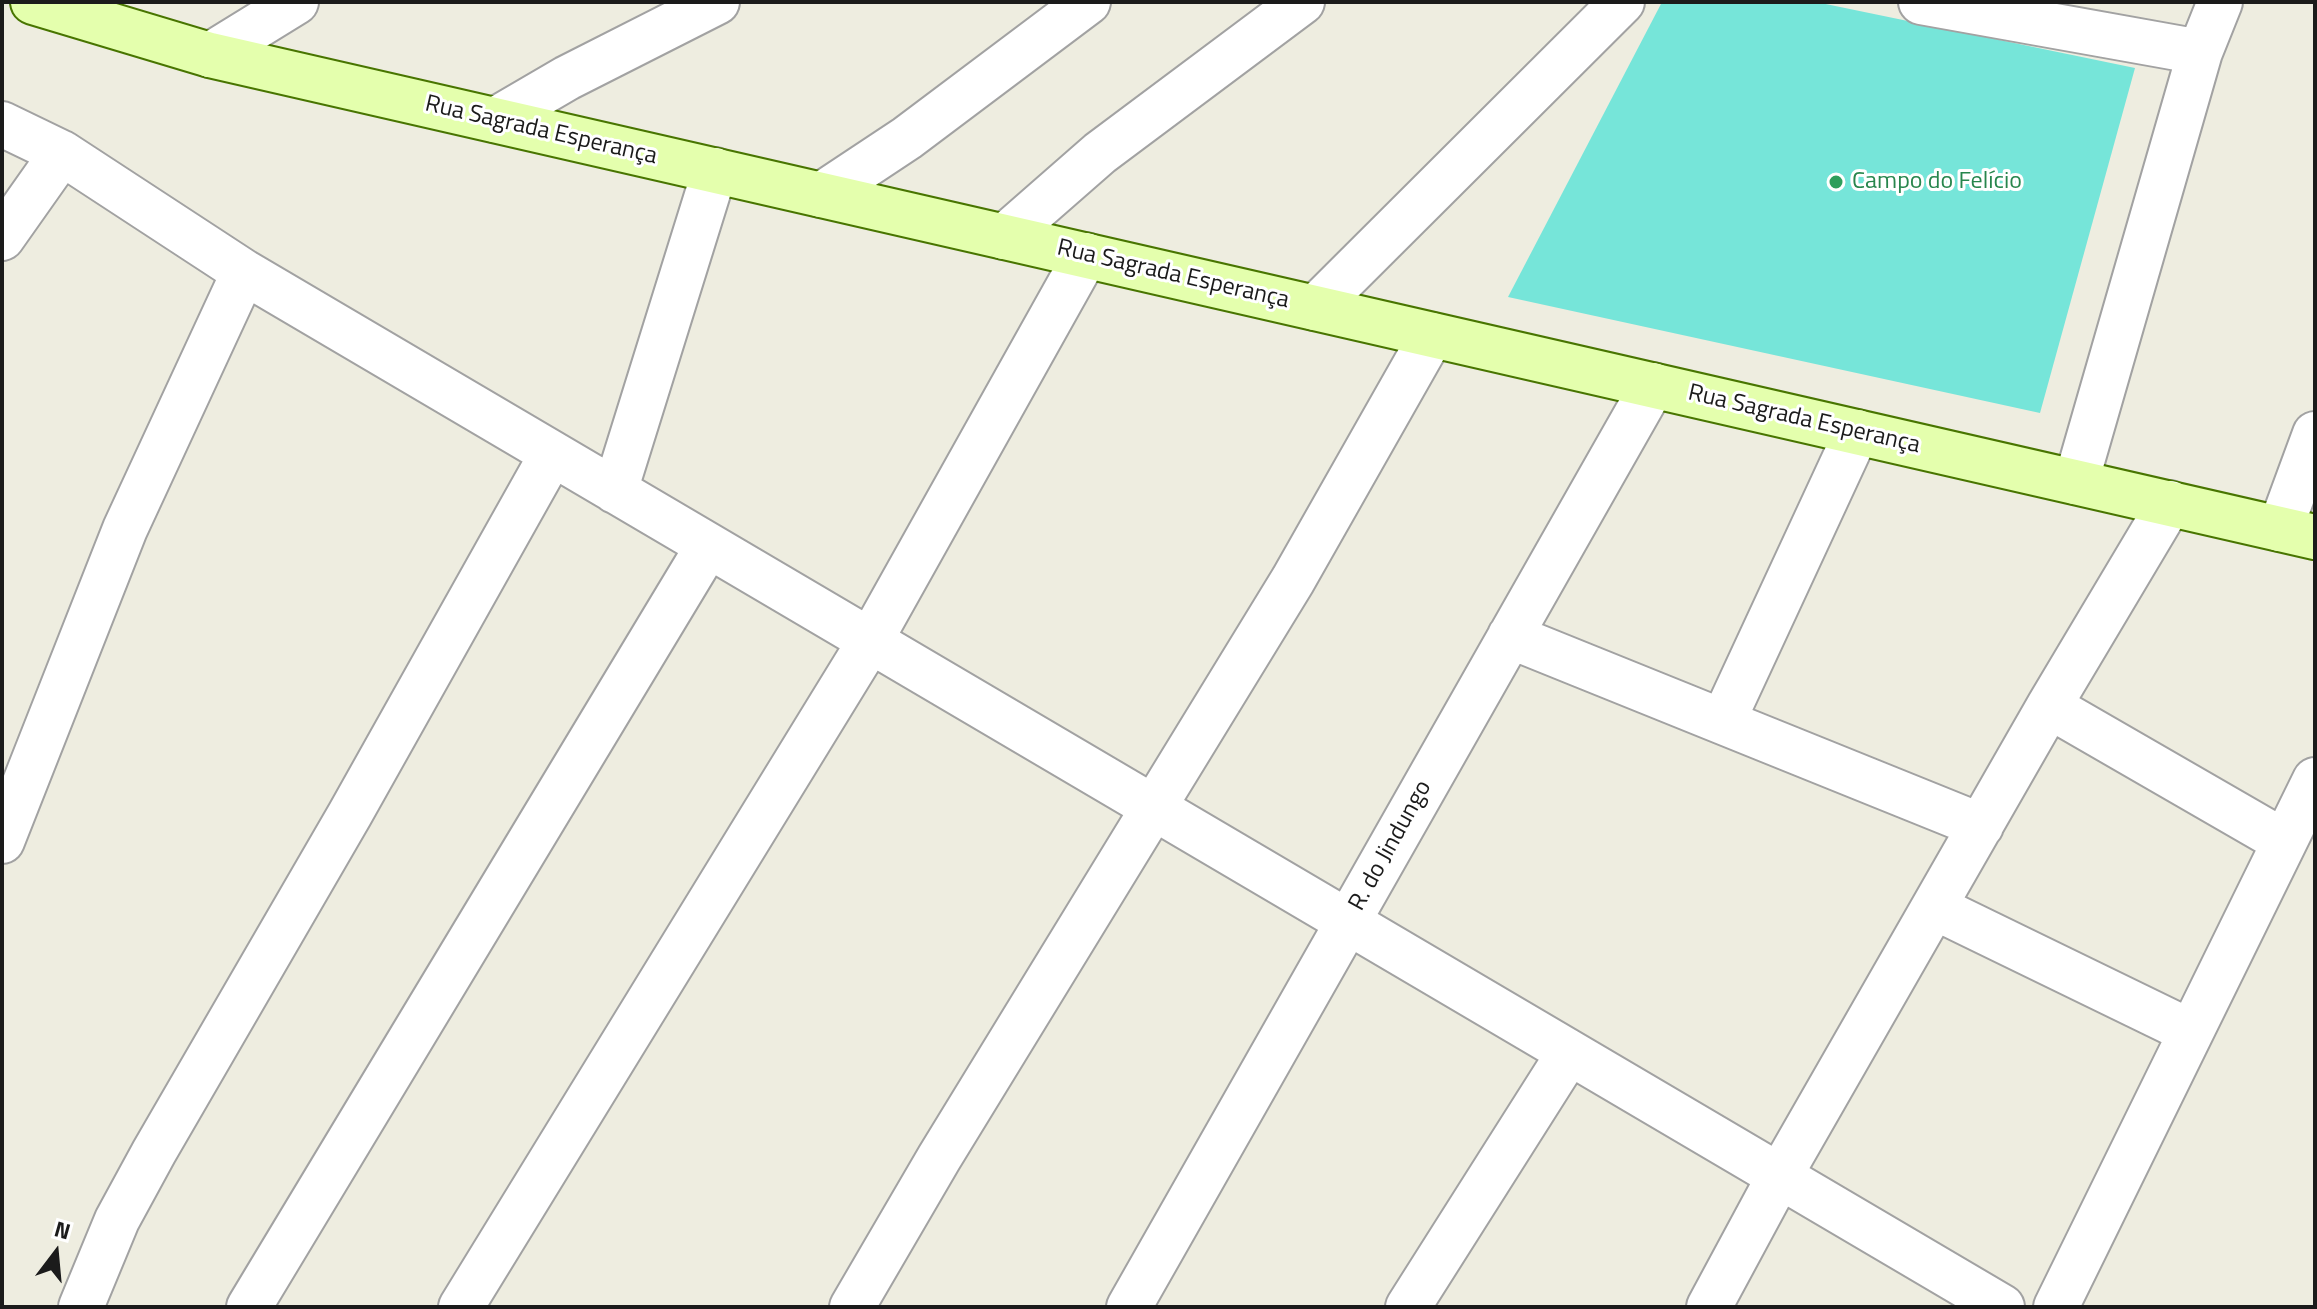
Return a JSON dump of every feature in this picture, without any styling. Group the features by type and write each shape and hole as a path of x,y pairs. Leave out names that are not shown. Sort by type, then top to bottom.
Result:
{"street":[{"name":"Rua Sagrada Esperança","path":"33,2 210,55 2298,533"},
{"path":"210,55 296,2"},
{"path":"495,120 567,78 717,2"},
{"path":"821,195 907,138 1088,2"},
{"path":"1004,237 1100,153 1302,2"},
{"path":"1315,308 1622,2"},
{"path":"1921,2 2200,52"},
{"path":"2076,482 2200,52 2220,2"},
{"path":"2,124 62,153 244,272 2002,1307"},
{"path":"2,238 62,153"},
{"path":"615,491 715,170"},
{"path":"461,1307 870,641 1086,255"},
{"path":"2,841 125,529 244,272"},
{"path":"852,1307 939,1158 1293,580 1432,335"},
{"name":"R. do Jindungo","path":"1129,1307 1653,385"},
{"path":"1723,721 1857,432"},
{"path":"2298,533 2315,434"},
{"path":"81,1307 117,1220 154,1152 350,814 552,454"},
{"path":"1709,1307 1779,1177 2049,706 2170,503"},
{"path":"249,1307 708,546"},
{"path":"1510,636 1981,826"},
{"path":"2049,706 2283,841"},
{"path":"2056,1307 2315,780"},
{"path":"1934,907 2191,1032"},
{"path":"1408,1307 1569,1053"}],"shaded area":[{"name":"Campo do Felício","path":"1662,2 1816,2 2135,68 2040,413 1508,297"}],"place":[{"name":"Campo do Felício","path":"1836,182"}]}
